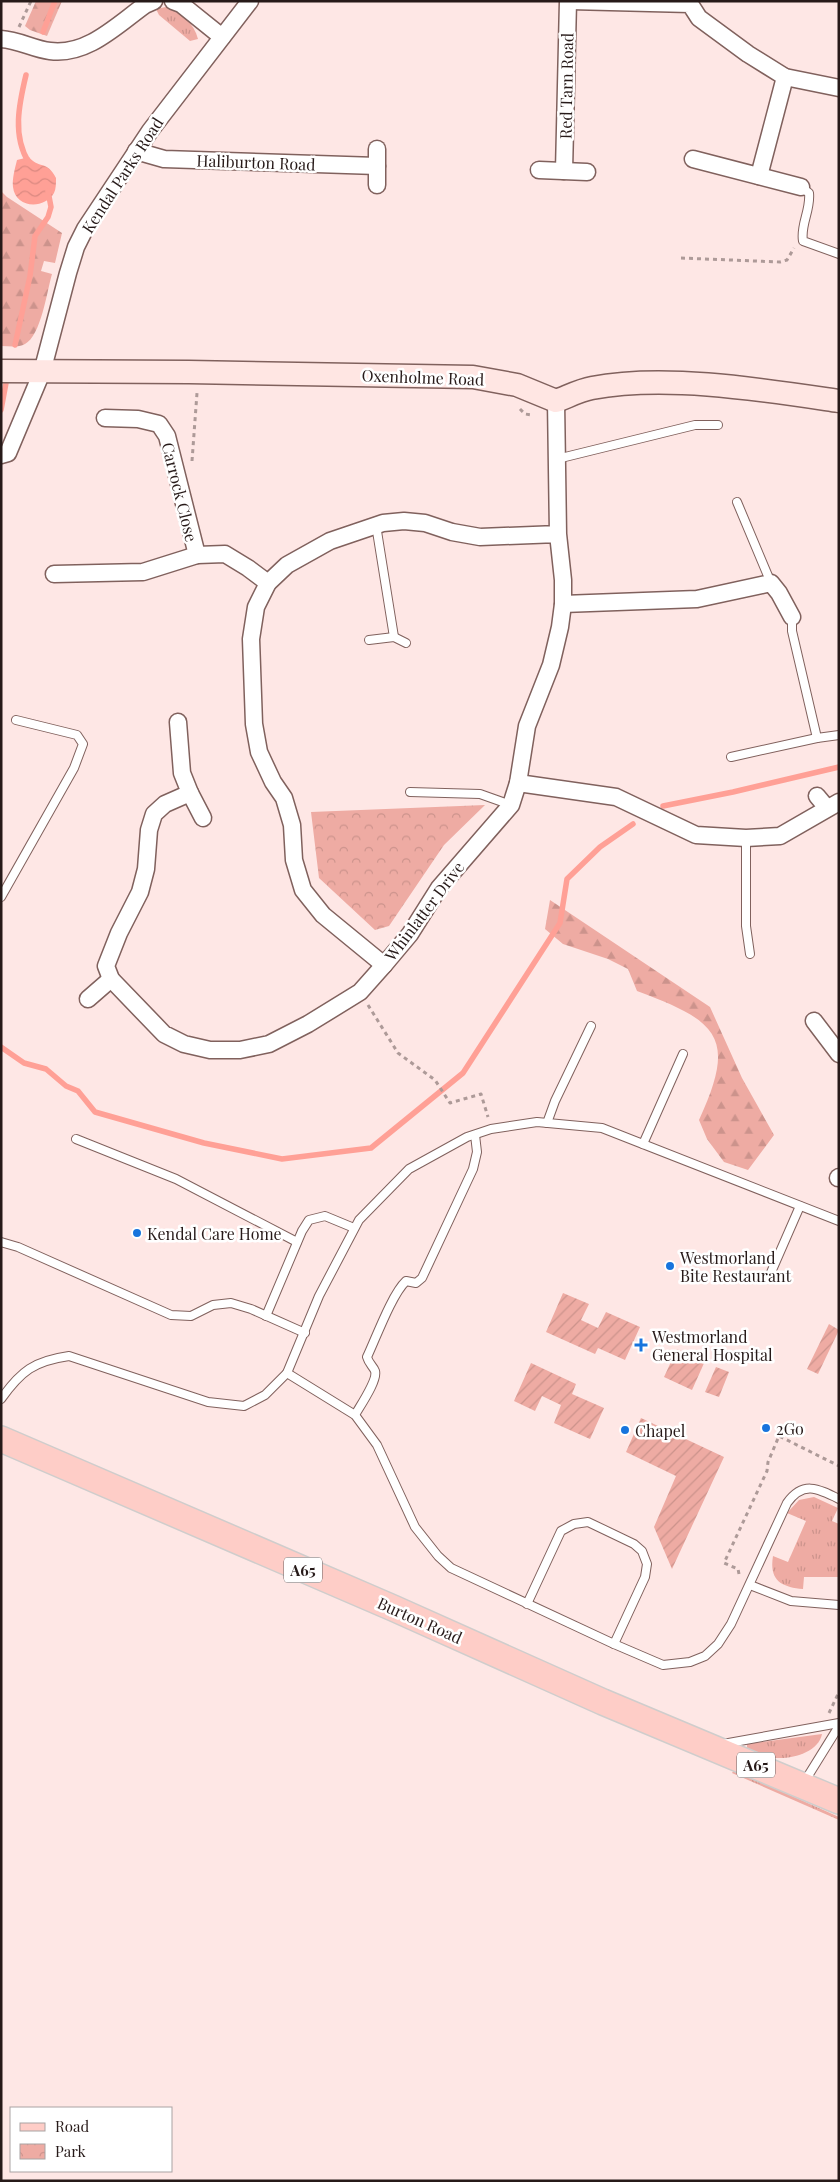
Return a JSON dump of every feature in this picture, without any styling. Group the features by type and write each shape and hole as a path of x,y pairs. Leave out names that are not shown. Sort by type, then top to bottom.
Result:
{"main road":[{"name":"Oxenholme Road","path":"1,372 70,370 473,377 517,385 556,401"},
{"path":"556,401 590,388 637,383 772,391 839,401"},
{"name":"Burton Road","path":"1,1439 709,1746 802,1786 838,1799"}],"street":[{"path":"1,39 24,43 48,51 74,50 87,45 145,5 154,1"},
{"path":"173,1 181,4 222,37"},
{"name":"Kendal Parks Road","path":"1,455 8,453 42,372 76,247 85,229 136,151 250,1"},
{"path":"569,1 689,2 699,18 748,54 785,77 839,88"},
{"name":"Red Tarn Road","path":"564,171 569,1"},
{"path":"759,176 785,77"},
{"path":"377,150 377,185"},
{"name":"Haliburton Road","path":"136,151 164,159 377,166"},
{"path":"693,159 801,187"},
{"path":"539,170 587,172"},
{"name":"Whinlatter Drive","path":"556,401 558,534 564,580 563,604 551,665 527,726 518,783 511,804 439,888 410,934 384,965 323,915 303,890 294,860 292,824 284,798 273,782 259,752 254,724 251,639 256,607 268,583 287,565 330,542 383,523 411,522 480,537 558,534"},
{"name":"Carrock Close","path":"105,418 138,419 159,424 167,436 197,555"},
{"name":"Carrock Close","path":"54,574 143,572 197,555 225,554 268,583"},
{"path":"563,604 697,599 771,583 779,592 792,617"},
{"path":"178,722 182,773 203,818"},
{"path":"518,783 616,797 696,835 746,838 780,836 815,817 828,802"},
{"path":"190,793 166,804 154,814 149,830 146,870 140,892 119,933 106,966 111,979 164,1034 184,1044 210,1050 240,1050 269,1044 308,1024 360,992 384,965"},
{"path":"88,999 111,979"},
{"path":"814,1020 839,1054"}],"lane":[{"path":"801,187 809,193 810,202 802,233 804,241 839,254"},
{"path":"557,459 696,425 718,425"},
{"path":"737,502 771,583"},
{"path":"376,525 394,637"},
{"path":"792,617 792,631 817,738"},
{"path":"369,640 394,637 406,644"},
{"path":"1,897 74,768 83,744 77,735 16,720"},
{"path":"731,757 817,738 839,736"},
{"path":"410,792 480,794 511,804"},
{"path":"746,838 746,926 750,954"},
{"path":"546,1123 554,1101 591,1026"},
{"path":"643,1144 683,1054"},
{"path":"1,1399 14,1382 28,1369 48,1359 69,1356 208,1402 244,1406 265,1395 287,1374 319,1296 359,1220 409,1168 491,1129 537,1122 602,1128 839,1221"},
{"path":"355,1415 376,1378 374,1369 369,1364 367,1357 401,1286 406,1281 416,1283 422,1278 473,1169 478,1152 475,1135"},
{"path":"76,1139 176,1179 298,1242"},
{"path":"769,1277 800,1206"},
{"path":"266,1316 309,1220 325,1216 354,1228"},
{"path":"1,1242 172,1315 191,1316 213,1305 231,1303 305,1333"},
{"path":"287,1374 355,1415 377,1445 415,1527 438,1556 452,1568 614,1644 664,1665 690,1662 705,1656 718,1644 731,1624 793,1494 802,1489 812,1488 839,1499"},
{"path":"527,1604 561,1531 574,1524 588,1522 634,1544 642,1551 647,1564 645,1577 614,1644"},
{"path":"750,1586 791,1601 839,1605"},
{"path":"709,1746 839,1725"},
{"path":"802,1786 839,1725"}],"path":[{"path":"18,30 31,1"},
{"path":"681,258 780,262 787,260 795,246 804,241"},
{"path":"192,465 198,386"},
{"path":"360,992 398,1053 435,1080 450,1103 482,1094 491,1129"},
{"path":"740,1577 738,1569 724,1563 767,1471 768,1462 779,1436 839,1466"},
{"path":"829,1713 839,1692"}],"green space":[{"path":"36,1 62,1 47,36 30,30 25,26"},
{"path":"166,7 177,12 190,23 198,39 190,41 159,15 156,9"},
{"path":"1,191 7,197 62,233 55,263 44,261 41,271 52,274 39,323 31,339 25,344 16,346 1,346"},
{"path":"485,805 444,845 389,926 375,930 319,878 311,812"},
{"path":"550,900 710,1007 742,1078 774,1135 748,1170 724,1162 707,1139 699,1120 711,1092 717,1069 718,1050 713,1035 702,1023 686,1012 637,991 628,969 608,959 563,944 545,929"},
{"path":"563,1293 589,1304 581,1320 598,1328 606,1312 640,1327 625,1360 598,1348 595,1354 546,1332"},
{"path":"829,1324 839,1330 818,1374 807,1369"},
{"path":"677,1349 705,1361 692,1390 664,1377"},
{"path":"531,1363 576,1384 572,1394 604,1408 590,1439 554,1423 561,1405 542,1396 535,1411 514,1401"},
{"path":"716,1367 729,1372 719,1397 705,1392"},
{"path":"641,1418 724,1457 672,1569 654,1527 676,1476 626,1452"},
{"path":"814,1497 838,1508 832,1521 839,1524 839,1596 838,1577 804,1577 803,1589 788,1586 778,1581 773,1571 773,1556 788,1562 806,1521 787,1513 799,1500"},
{"path":"822,1734 814,1747 807,1752 790,1757 772,1758 747,1748 747,1744"},
{"path":"734,1770 839,1817 839,1820 732,1773"}],"water":[{"path":"29,157 32,161 53,172 56,178 54,193 44,202 37,204 24,203 15,194 13,187 17,160"}],"waterway":[{"path":"43,32 55,1"},
{"path":"26,75 18,120 20,142 29,163"},
{"path":"15,345 30,276 35,236 48,217 51,207 48,191"},
{"path":"1,410 6,383"},
{"path":"663,806 839,767"},
{"path":"1,1047 24,1063 46,1069 66,1086 78,1091 95,1112 204,1143 282,1159 371,1148 463,1073 560,923 567,879 600,847 633,824"}],"place":[{"name":"Kendal Care Home","path":"137,1233"},
{"name":"Westmorland Bite Restaurant","path":"670,1266"},
{"name":"Westmorland General Hospital","path":"641,1345"},
{"name":"2Go","path":"766,1428"},
{"name":"Chapel","path":"625,1430"}]}
